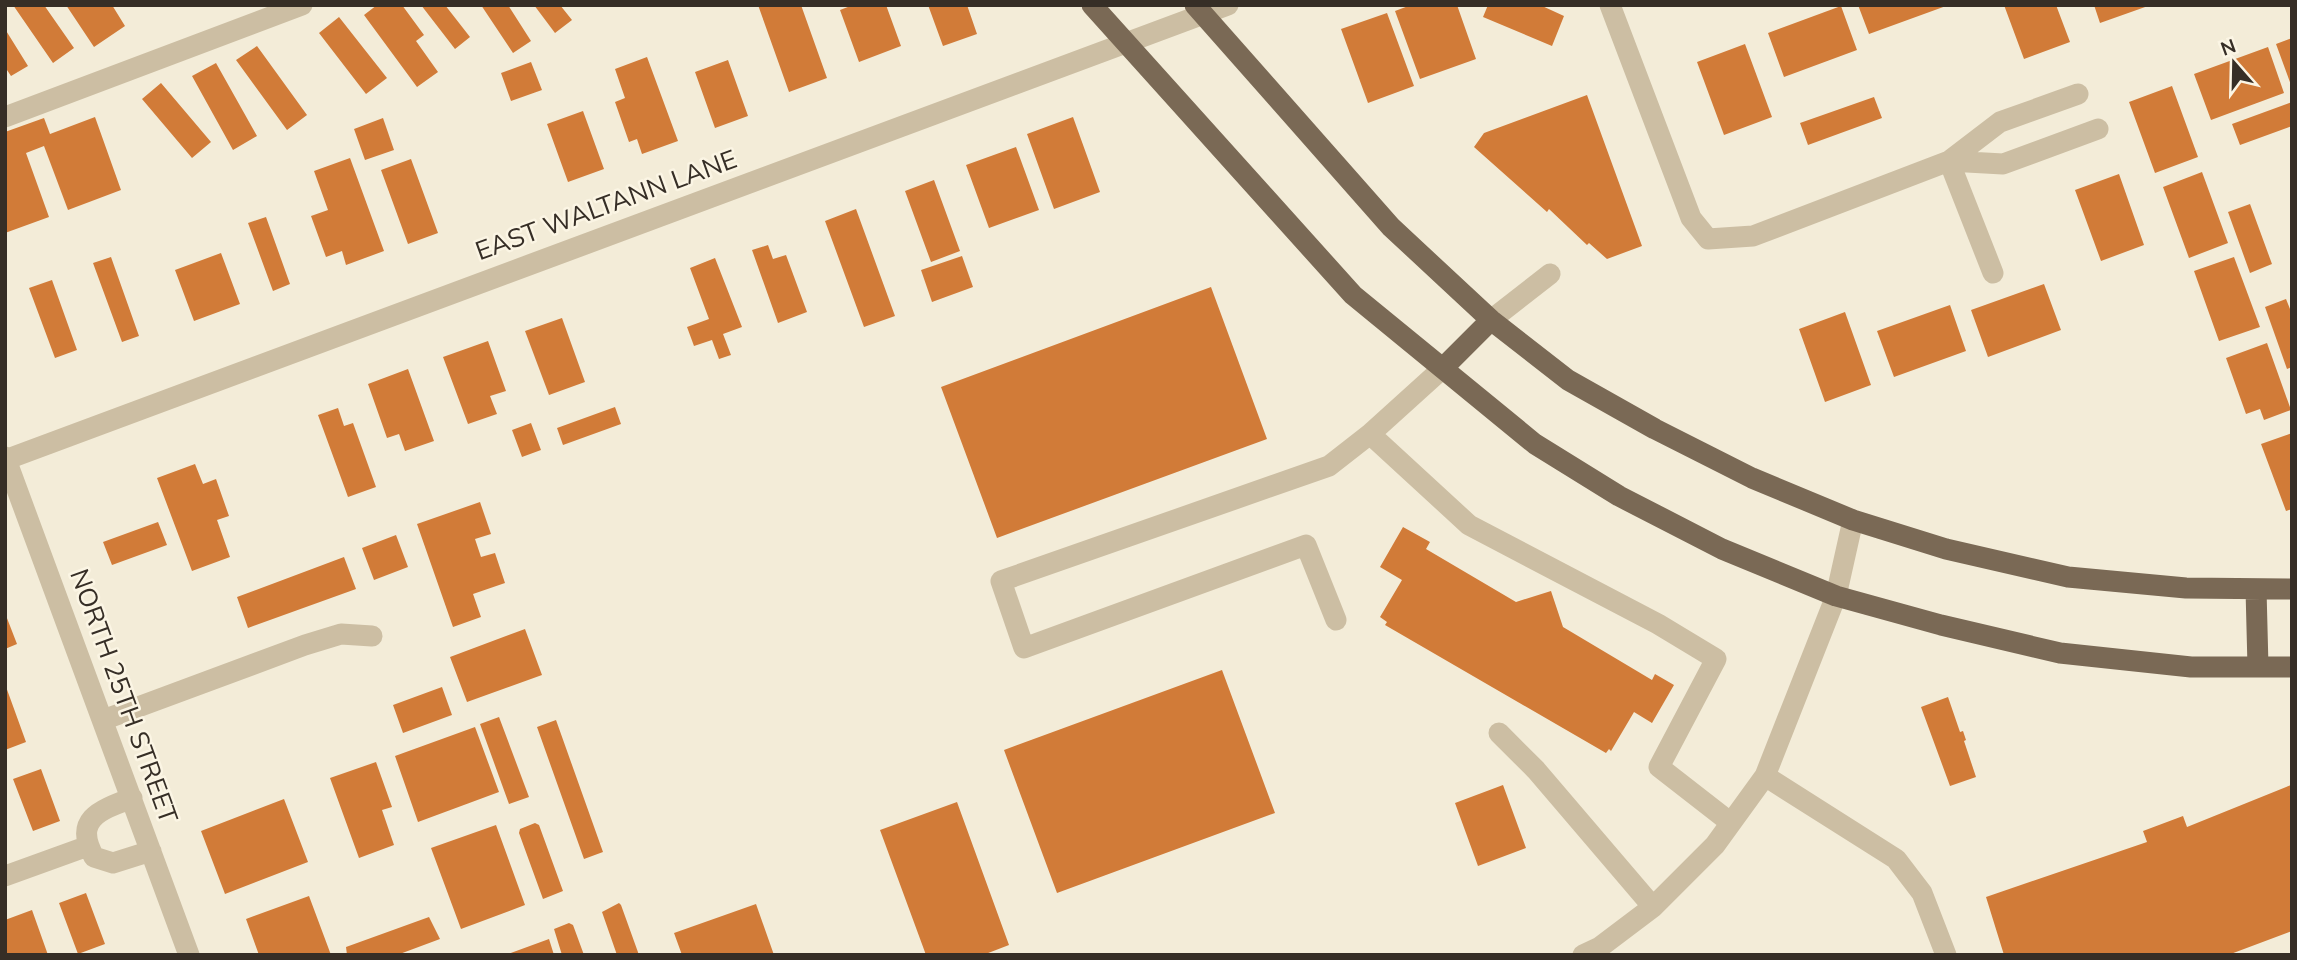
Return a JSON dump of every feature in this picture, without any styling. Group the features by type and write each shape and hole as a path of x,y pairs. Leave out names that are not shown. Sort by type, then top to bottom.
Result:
{"main road":[{"path":"1092,5 1353,295 1535,444 1619,496 1722,550 1836,596 2060,653 2191,667 2292,667"},
{"path":"1199,10 1391,227 1491,320 1568,380 1655,429 1752,478 1853,520 1945,549 2068,577 2186,588 2292,589"},
{"path":"1443,368 1491,320"},
{"path":"2256,589 2258,667"}],"street":[{"path":"5,117 302,5"},
{"name":"EAST WALTANN LANE","path":"6,459 1125,42 1199,10 1228,5"},
{"path":"1610,5 1691,218 1708,239 1753,236 1949,162 2000,122 2078,94"},
{"path":"1949,162 2003,163 2098,130"},
{"path":"1949,162 1993,273"},
{"path":"1491,320 1550,274"},
{"path":"1336,620 1306,545 1024,649 1001,581 1329,466 1370,434 1443,368"},
{"path":"1370,434 1469,525 1658,624 1716,659 1658,767 1731,823"},
{"name":"NORTH 25TH STREET","path":"6,459 189,955"},
{"path":"1583,955 1601,947 1653,907 1715,845 1765,776 1836,596 1853,520"},
{"path":"103,720 305,645 341,634 372,636"},
{"path":"1499,733 1536,770 1653,907"},
{"path":"1765,776 1896,859 1922,892 1946,955"},
{"path":"132,798 107,807 91,818 85,836 88,846 94,857 113,863 151,851"},
{"path":"5,876 88,846"}],"building":[{"path":"13,5 44,5 74,48 53,63"},
{"path":"66,5 112,5 125,26 94,47"},
{"path":"377,5 402,5 424,35 416,41 438,72 417,87 364,15"},
{"path":"421,5 445,5 470,37 455,49"},
{"path":"481,5 508,5 531,41 513,53"},
{"path":"534,5 560,5 572,20 555,33"},
{"path":"758,5 801,5 827,78 789,92"},
{"path":"853,5 886,5 901,46 859,62 840,10"},
{"path":"928,5 967,5 977,34 943,46"},
{"path":"1411,5 1457,5 1476,59 1420,79 1395,11"},
{"path":"1488,5 1540,5 1564,16 1552,46 1483,17"},
{"path":"1858,5 1946,5 1946,6 1869,34"},
{"path":"2004,5 2056,5 2070,42 2024,59"},
{"path":"2094,5 2148,5 2148,6 2100,23"},
{"path":"1841,6 1857,50 1784,77 1768,33"},
{"path":"1387,13 1414,86 1368,103 1341,29"},
{"path":"339,17 387,78 366,94 319,33"},
{"path":"5,29 28,66 11,76 5,67"},
{"path":"2292,38 2292,85 2291,85 2276,44"},
{"path":"1745,44 1772,117 1724,135 1697,62"},
{"path":"257,46 307,115 287,130 236,60"},
{"path":"2268,47 2284,93 2211,120 2194,74"},
{"path":"647,57 678,141 642,154 637,139 629,142 615,102 625,98 615,69"},
{"path":"728,60 748,116 715,128 695,72"},
{"path":"531,62 542,90 511,101 501,73"},
{"path":"216,63 257,136 233,150 192,76"},
{"path":"161,83 211,142 192,158 142,99"},
{"path":"2172,86 2198,157 2155,173 2129,102"},
{"path":"1587,95 1642,246 1607,259 1589,243 1587,245 1549,209 1547,212 1474,147 1484,133"},
{"path":"1874,97 1882,118 1808,145 1800,123"},
{"path":"2292,102 2292,126 2240,145 2232,124"},
{"path":"583,111 604,169 568,182 547,124"},
{"path":"95,117 121,190 68,210 44,146 26,153 49,217 5,233 5,132 44,118 50,134"},
{"path":"1073,117 1100,192 1054,209 1027,134"},
{"path":"383,118 394,150 365,160 354,129"},
{"path":"1016,147 1039,210 989,228 966,165"},
{"path":"350,158 384,251 346,265 342,251 326,257 311,216 328,210 314,171"},
{"path":"411,159 438,233 408,244 381,170"},
{"path":"2202,172 2228,243 2189,258 2163,187"},
{"path":"2119,174 2144,245 2101,261 2075,190"},
{"path":"934,180 960,251 931,262 905,191"},
{"path":"2250,204 2272,264 2250,273 2228,212"},
{"path":"856,209 895,316 864,327 825,221"},
{"path":"266,217 290,284 273,291 248,223"},
{"path":"768,245 773,259 786,255 807,312 778,323 752,250"},
{"path":"221,253 240,304 194,321 175,270"},
{"path":"962,256 973,287 932,302 921,270"},
{"path":"111,257 139,336 122,342 93,263"},
{"path":"2234,257 2260,327 2219,341 2194,271"},
{"path":"715,258 742,327 723,334 731,355 719,359 712,340 694,346 687,327 709,319 690,268"},
{"path":"52,280 77,350 55,358 29,288"},
{"path":"2044,284 2061,330 1988,357 1971,310"},
{"path":"1211,287 1267,439 997,538 941,387"},
{"path":"2286,299 2292,314 2292,367 2287,369 2265,307"},
{"path":"1950,305 1966,351 1894,377 1877,331"},
{"path":"1845,312 1871,385 1825,402 1799,329"},
{"path":"562,318 585,382 549,395 525,331"},
{"path":"488,341 506,391 490,396 497,414 468,424 443,357"},
{"path":"2267,343 2291,410 2264,420 2260,409 2246,414 2226,358"},
{"path":"408,369 434,441 405,451 399,434 387,438 368,384"},
{"path":"615,407 621,424 563,445 557,428"},
{"path":"338,408 344,426 353,423 376,487 348,497 318,415"},
{"path":"531,423 541,450 522,457 512,430"},
{"path":"2292,433 2292,509 2286,511 2261,444"},
{"path":"195,464 203,484 216,479 229,516 217,520 230,557 192,571 157,478"},
{"path":"480,502 491,534 475,539 481,557 495,553 505,583 473,594 481,617 453,627 417,524"},
{"path":"158,522 167,545 112,565 103,542"},
{"path":"1403,527 1430,542 1426,549 1516,602 1551,591 1563,627 1652,680 1655,674 1674,685 1652,723 1634,712 1611,751 1609,749 1606,753 1385,625 1387,622 1380,617 1402,580 1380,567"},
{"path":"396,535 408,567 374,580 362,548"},
{"path":"344,557 356,589 248,628 237,597"},
{"path":"5,613 17,644 5,649"},
{"path":"525,629 542,675 467,702 450,657"},
{"path":"1222,670 1275,813 1057,893 1004,750"},
{"path":"5,684 26,742 5,750"},
{"path":"442,687 452,715 403,733 393,705"},
{"path":"1948,697 1960,732 1963,731 1976,777 1950,786 1921,707"},
{"path":"499,717 529,797 509,804 480,724"},
{"path":"556,720 603,852 584,859 537,727"},
{"path":"475,727 499,792 418,822 395,756"},
{"path":"376,762 392,807 382,810 394,845 359,858 330,778"},
{"path":"41,769 60,821 33,831 13,779"},
{"path":"1503,785 1526,848 1478,866 1455,803"},
{"path":"2291,785 2292,931 2228,955 2004,955 1986,897 2147,842 2143,831 2183,816 2187,827"},
{"path":"284,799 308,862 225,894 201,831"},
{"path":"957,802 1009,945 983,955 926,955 880,830"},
{"path":"535,823 539,825 563,891 543,899 519,833 520,829"},
{"path":"496,825 525,905 461,929 431,848"},
{"path":"86,893 105,944 78,954 59,903"},
{"path":"309,896 331,955 259,955 246,919"},
{"path":"619,903 639,955 617,955 602,912"},
{"path":"756,904 774,955 682,955 674,933"},
{"path":"32,910 48,955 5,955 5,920"},
{"path":"429,917 440,939 397,955 347,955 346,947"},
{"path":"569,923 573,925 584,955 562,955 554,929"},
{"path":"549,939 554,955 508,955 508,954"}]}
